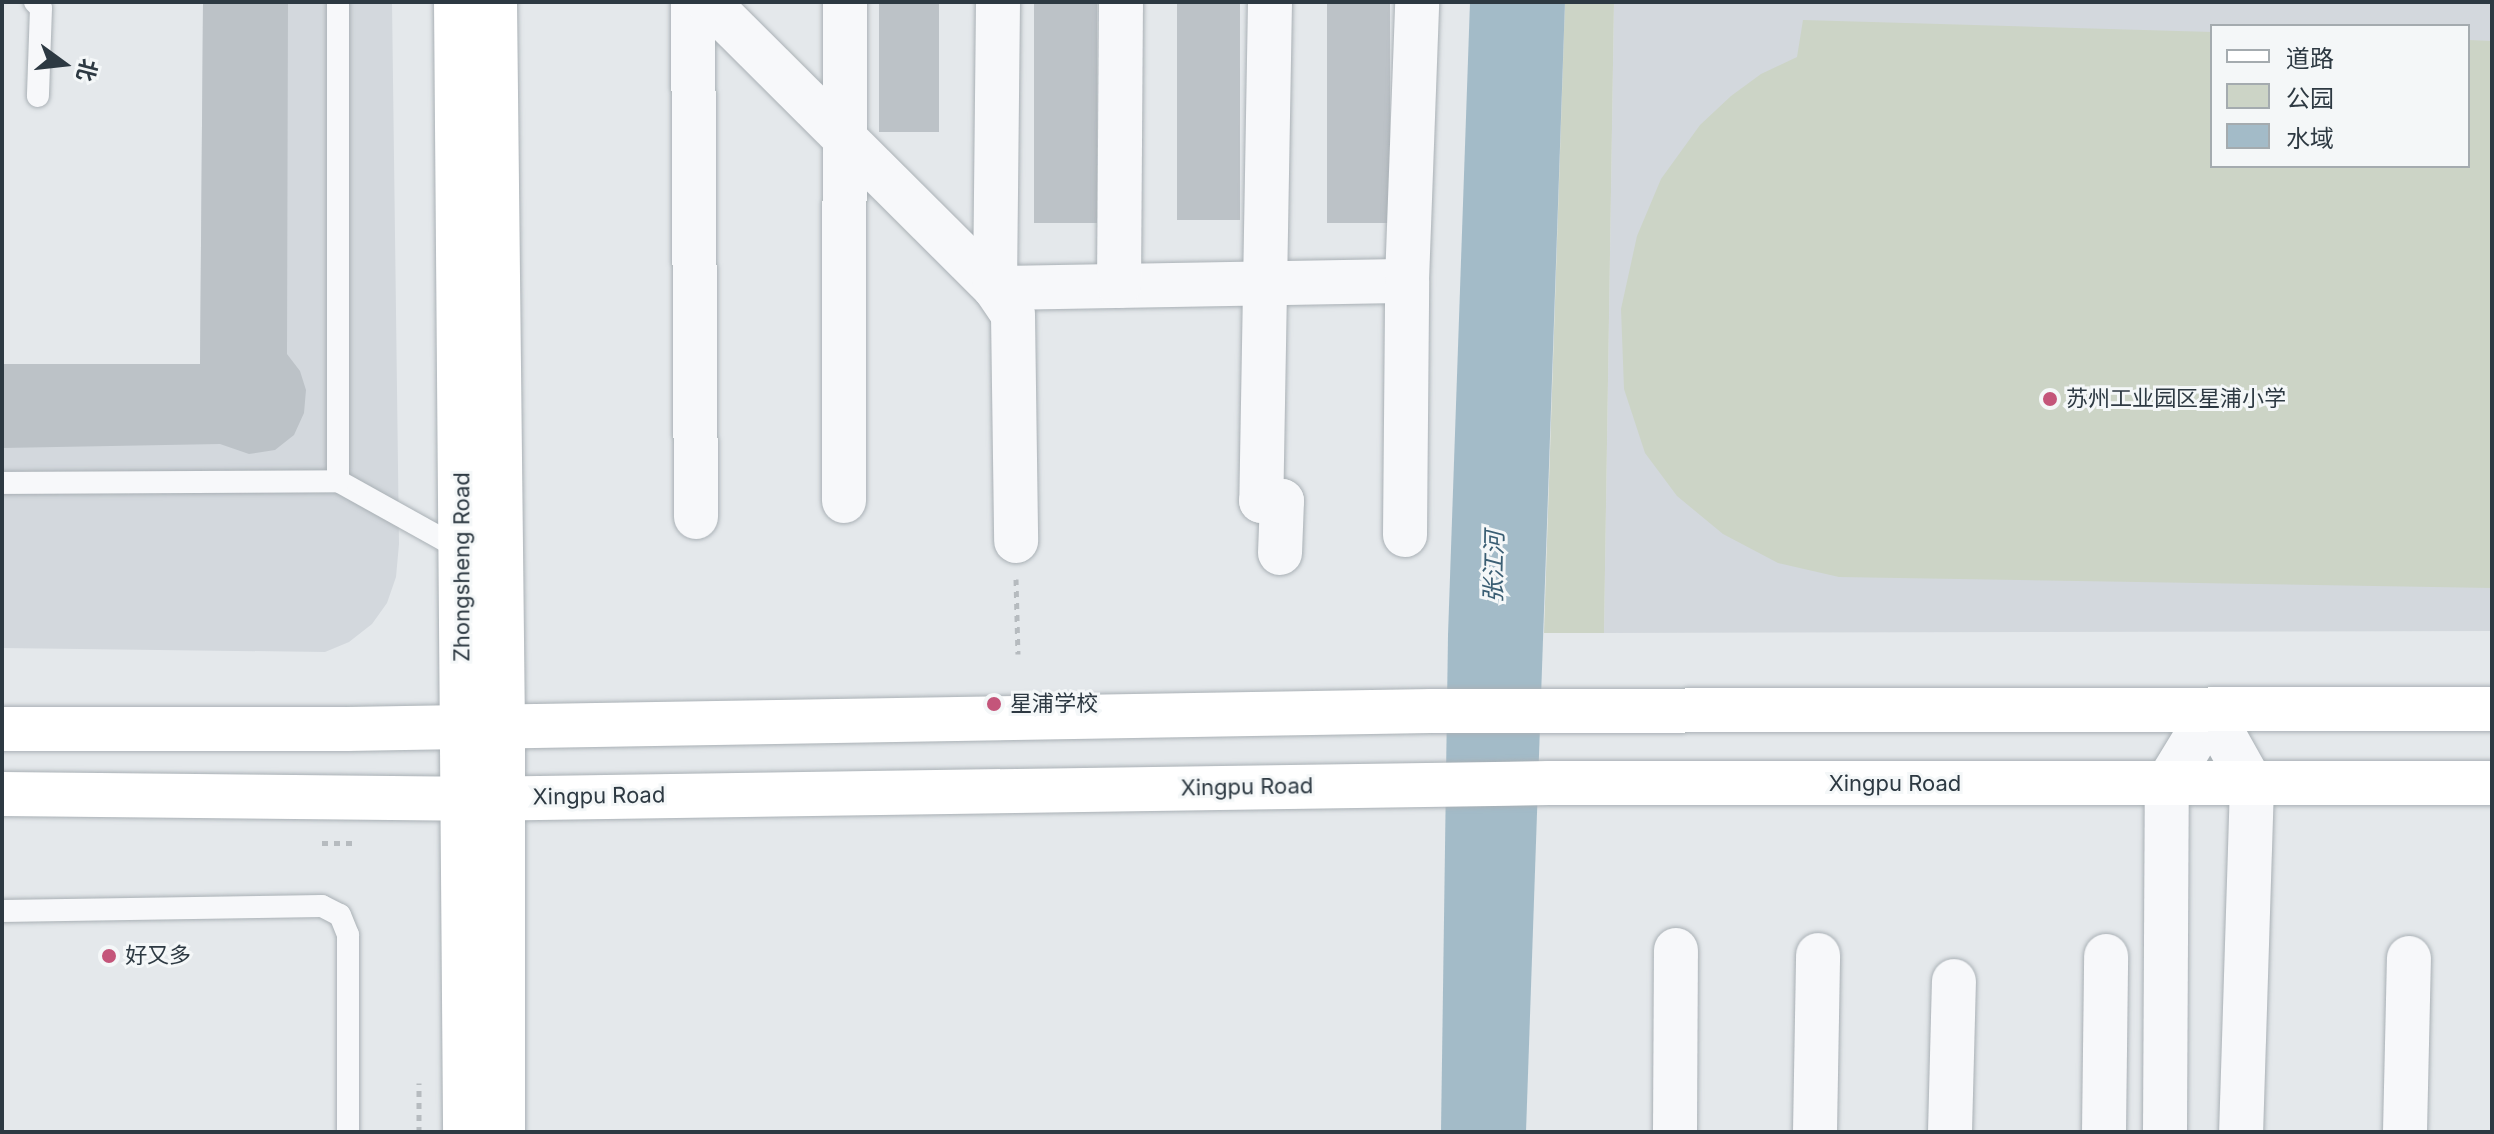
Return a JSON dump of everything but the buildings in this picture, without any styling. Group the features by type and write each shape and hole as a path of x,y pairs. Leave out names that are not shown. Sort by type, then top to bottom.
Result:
{"main road":[{"name":"Zhongsheng Road","path":"456,2 462,550 484,727"},
{"name":"Zhongsheng Road","path":"465,1132 483,798 495,2"},
{"path":"2,729 484,727 1431,711 2211,712 2492,709"},
{"name":"Xingpu Road","path":"2,794 483,798 1549,783 2492,783"},
{"name":"Zhongsheng Road","path":"483,798 503,1132"}],"street":[{"path":"693,2 696,517"},
{"path":"708,2 995,288 1013,315 1016,541"},
{"path":"844,501 845,2"},
{"path":"995,288 998,2"},
{"path":"1119,286 1121,2"},
{"path":"1270,2 1261,501 1282,501 1280,553"},
{"path":"1405,535 1407,281 1417,2"},
{"path":"995,288 1407,281"},
{"path":"2165,1132 2167,784 2211,712 2252,785 2241,1132"},
{"path":"1675,1132 1676,950"},
{"path":"1815,1132 1818,955"},
{"path":"2104,1132 2106,956"},
{"path":"2405,1132 2409,958"},
{"path":"1950,1132 1954,981"}],"lane":[{"path":"35,2 41,8 38,96"},
{"path":"338,2 338,481"},
{"path":"2,483 338,481 462,550"},
{"path":"2,911 322,906 340,915 348,935 348,1132"}],"path":[{"path":"1016,541 1018,654"}],"shaded area":[{"path":"203,2 392,2 399,544 396,577 387,603 372,624 349,642 325,652 2,648 2,364 200,364"},
{"name":"苏州工业园区星浦小学","path":"1614,2 2492,2 2492,631 1604,633"}],"green space":[{"path":"1565,2 1614,2 1604,633 1544,633"},
{"name":"苏州工业园区星浦小学","path":"1803,20 2210,32 2210,168 2470,168 2470,40 2492,41 2492,588 1839,577 1778,563 1723,534 1677,496 1645,453 1624,389 1621,309 1637,236 1661,179 1700,125 1731,96 1761,74 1797,57"}],"water":[{"name":"张江河","path":"1470,2 1565,2 1526,1132 1441,1132 1448,635"}],"place":[{"name":"苏州工业园区星浦小学","path":"2050,399"},
{"name":"星浦学校","path":"994,704"},
{"name":"好又多","path":"109,956"}]}
